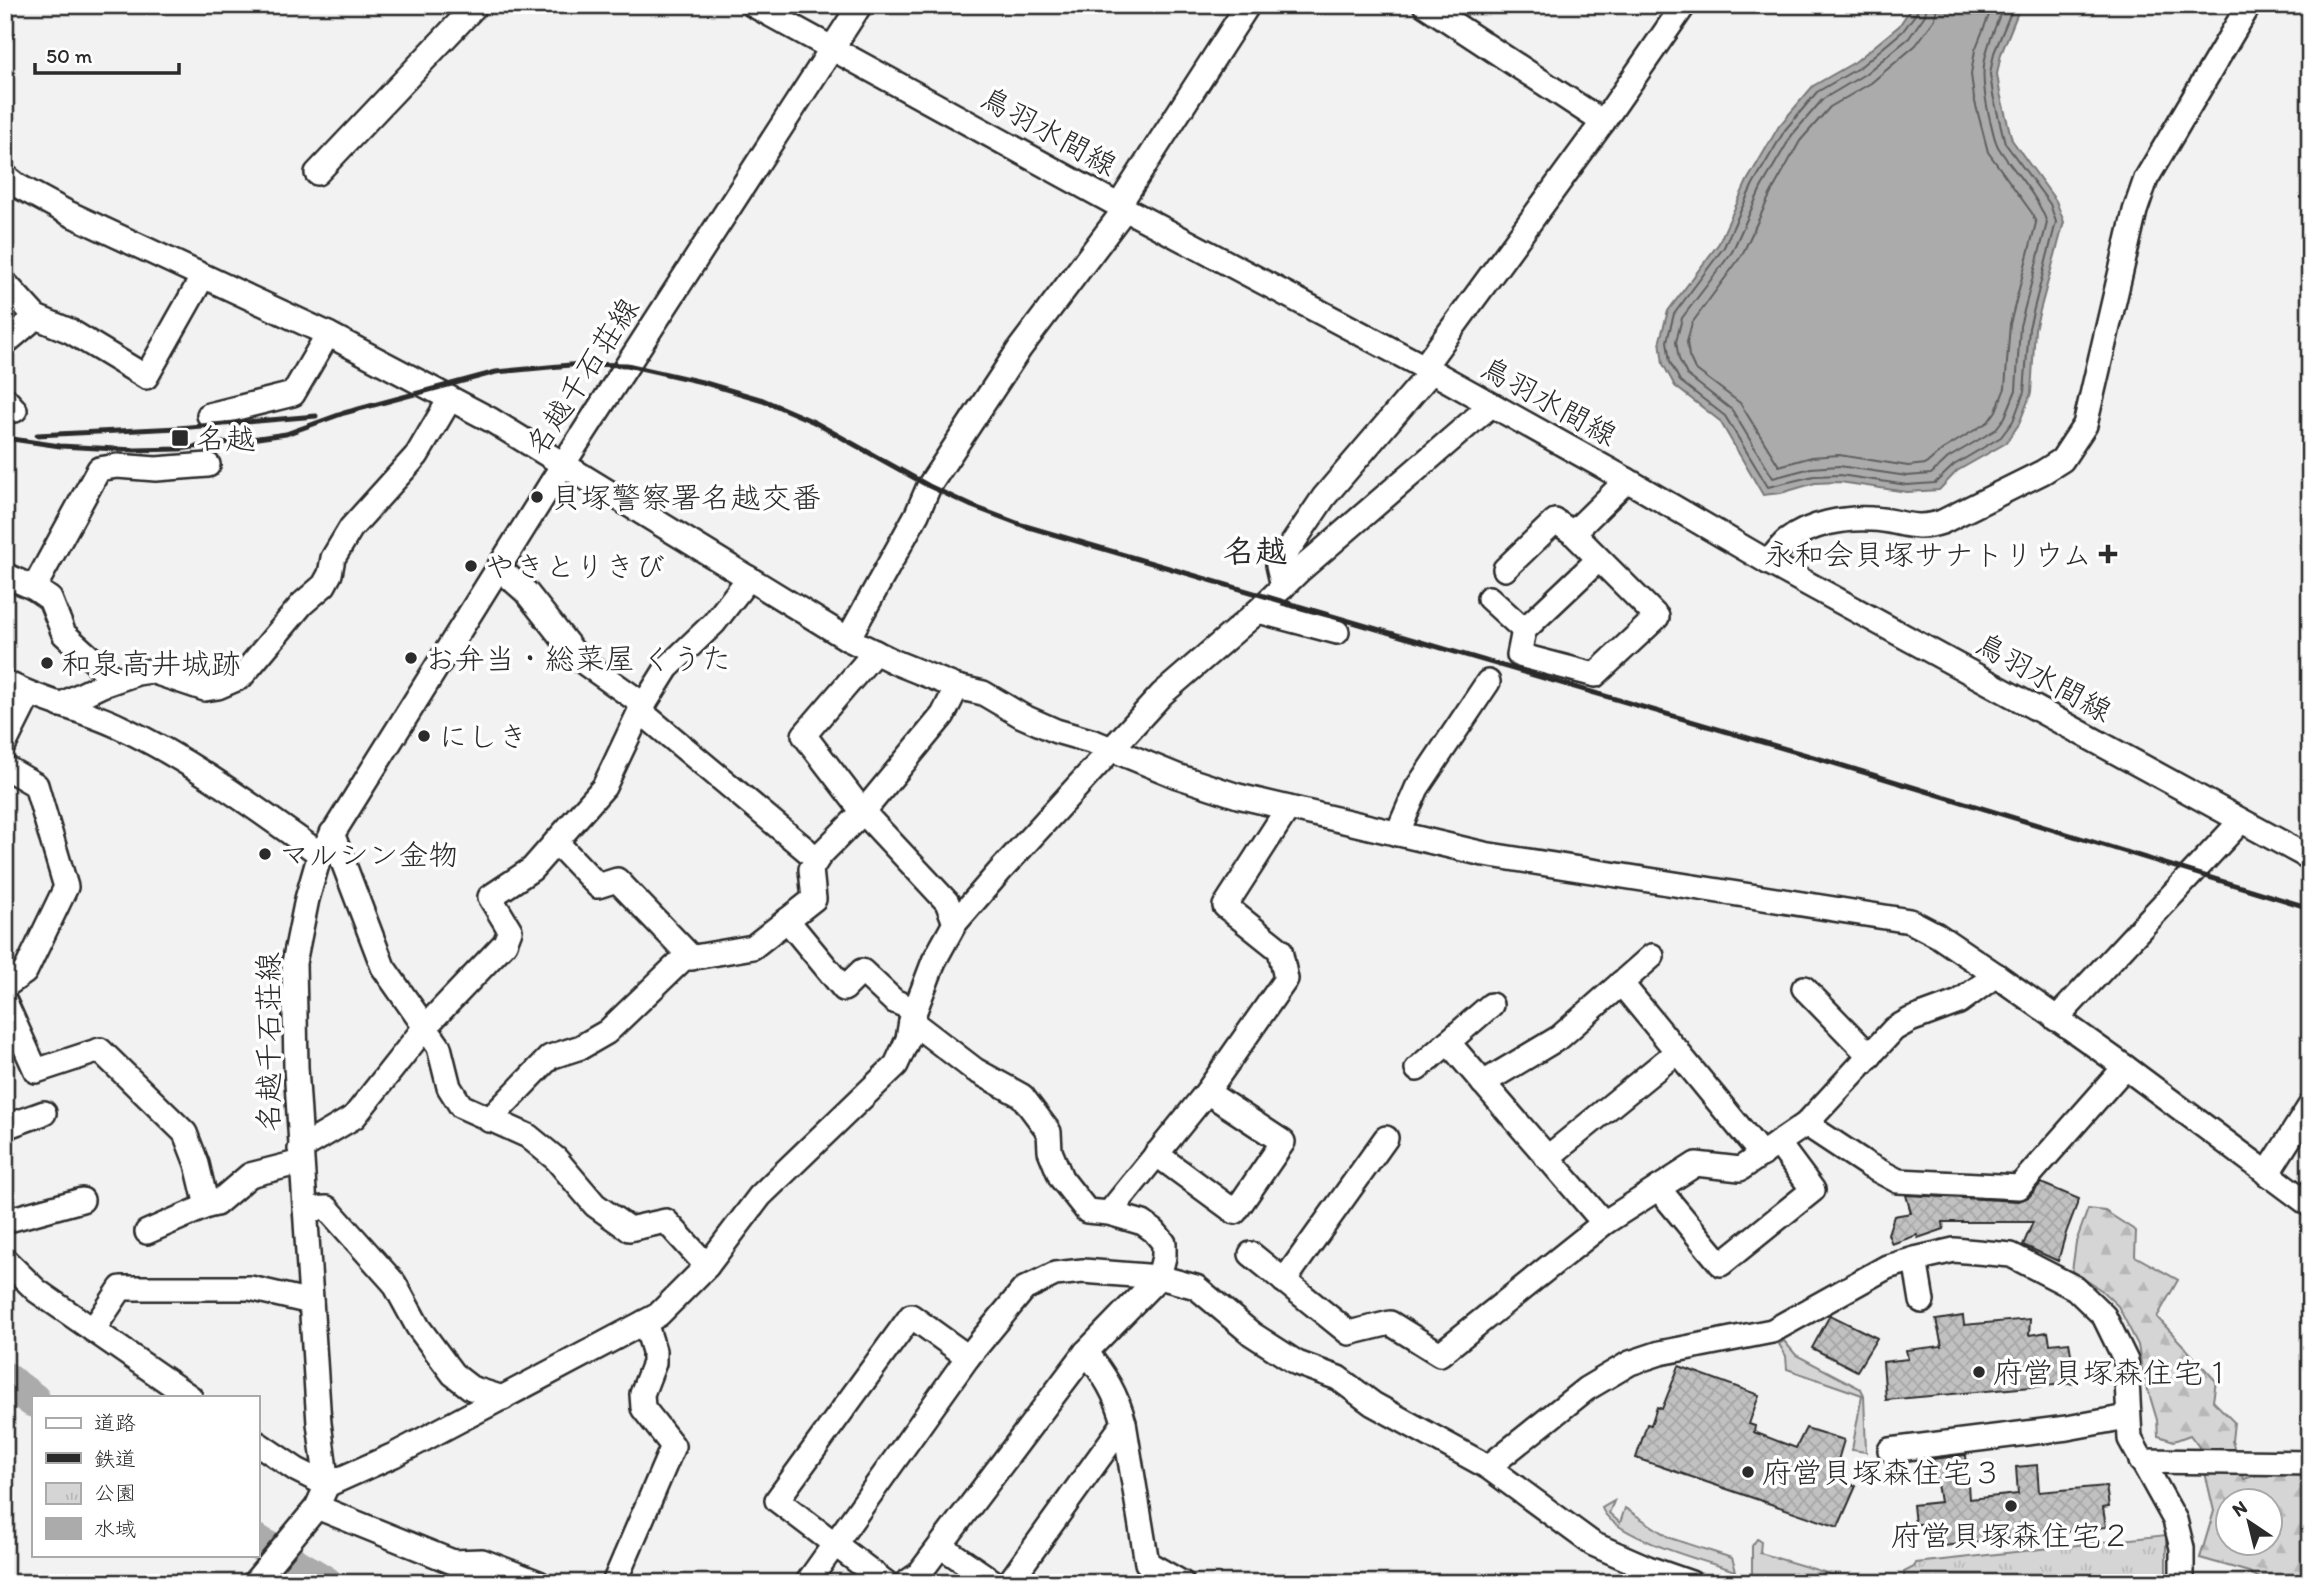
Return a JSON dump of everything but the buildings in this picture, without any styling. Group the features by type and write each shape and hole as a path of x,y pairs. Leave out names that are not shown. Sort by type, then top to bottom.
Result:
{"street":[{"path":"317,173 476,5"},
{"name":"鳥羽水間線","path":"753,5 1491,405 1769,562 2310,858"},
{"name":"名越千石荘線","path":"327,1485 311,1302 296,1067 295,963 307,899 320,854 564,463 860,5"},
{"path":"848,639 929,486 1020,348 1122,207 1248,5"},
{"path":"1425,5 1603,122"},
{"path":"1283,587 1278,565 1324,496 1427,370 1684,5"},
{"path":"1769,562 1788,541 1805,531 1835,521 1871,519 1925,527 1942,522 2062,460 2085,425 2135,211 2146,179 2249,5"},
{"path":"5,176 68,213 328,334 491,420 848,639 957,687 983,693 1022,716 1056,731 1094,742 1226,792 1484,854 1910,921 1937,935 1996,975 2310,1205"},
{"path":"5,283 36,317 70,331 146,377 203,276"},
{"path":"5,343 36,317"},
{"path":"209,415 293,394 328,334"},
{"path":"60,705 115,680 151,671 205,689 218,687 241,677 302,604 324,585 330,574 333,558 351,528 417,456 450,399"},
{"path":"254,1583 317,1507 327,1485 394,1455 658,1315 707,1266 760,1196 896,1065 908,1039 913,1016 934,961 955,923 1162,694 1258,611 1299,570 1491,405"},
{"path":"34,588 99,470 117,467 156,469 208,465"},
{"path":"1573,533 1627,480"},
{"path":"1505,569 1555,521 1573,533 1599,559 1657,617 1595,675 1519,655 1524,630 1599,559"},
{"path":"499,568 526,592 579,659 642,708 817,859"},
{"path":"5,575 34,588 50,599 64,634 115,680"},
{"path":"147,1232 216,1204 250,1175 301,1155 354,1117 426,1026 505,943 510,930 491,897 532,869 604,787 642,708 667,668 714,623 748,578"},
{"path":"1489,598 1524,630"},
{"path":"1258,611 1337,632"},
{"path":"875,652 804,735 863,812 947,902 955,923"},
{"path":"5,682 29,695 118,726 188,762 320,854"},
{"path":"1397,834 1417,788 1488,682"},
{"path":"489,1120 550,1057 581,1047 607,1032 683,959 753,947 814,899 811,869 817,859 863,812 943,715 957,687"},
{"path":"5,743 29,695"},
{"path":"5,767 36,785 66,887 26,972 5,986"},
{"path":"1109,1213 1207,1092 1286,979 1280,950 1225,906 1287,808"},
{"path":"2056,1019 2241,821"},
{"path":"332,833 383,967 439,1047 449,1087 461,1106 528,1136 556,1158 595,1205 629,1229 666,1221 707,1266"},
{"path":"556,842 598,886 617,880 692,958"},
{"path":"787,920 844,989 862,971 975,1070 1022,1096 1049,1132 1050,1151 1061,1178 1087,1211 1109,1213 1143,1223 1164,1242 1159,1278 1086,1352 941,1546 919,1574 906,1583"},
{"path":"1483,1083 1560,1037 1652,956"},
{"path":"1251,1254 1349,1333 1390,1322 1440,1354 1604,1223 1696,1164 1740,1168 1770,1149 1806,1124 1894,1029 1910,1020 1959,1002 1996,975"},
{"path":"1621,983 1678,1052 1813,1190 1721,1264 1658,1188"},
{"path":"1804,988 1870,1056"},
{"path":"5,1002 36,1071 100,1050 185,1133 197,1164 207,1206"},
{"path":"1417,1069 1491,1005"},
{"path":"1448,1042 1604,1223"},
{"path":"1547,1158 1678,1052"},
{"path":"1806,1124 1868,1165 1898,1181 2019,1187 2125,1067"},
{"path":"1156,1154 1235,1212 1283,1142 1207,1092"},
{"path":"2267,1174 2310,1106"},
{"path":"5,1128 44,1113"},
{"path":"1284,1281 1387,1138"},
{"path":"5,1221 82,1200"},
{"path":"305,1209 327,1208 394,1283 418,1327 453,1374 471,1388 503,1398"},
{"path":"1488,1467 1586,1389 1630,1363 1660,1353 1772,1331 1886,1267 1954,1250 2011,1255 2075,1288 2104,1316 2126,1361 2130,1439 2175,1520 2182,1548 2182,1583"},
{"path":"1915,1259 1922,1301"},
{"path":"5,1260 37,1291 189,1396"},
{"path":"807,1583 968,1357 1024,1289 1055,1273 1083,1271 1159,1278 1196,1287 1252,1334 1297,1363 1338,1378 1373,1404 1488,1467 1593,1544 1691,1583"},
{"path":"93,1330 121,1289 250,1288 311,1302"},
{"path":"886,1583 777,1500 911,1316 968,1357"},
{"path":"614,1583 673,1446 643,1408 642,1394 654,1363 654,1351 645,1322"},
{"path":"1086,1352 1119,1401 1147,1563 1182,1583"},
{"path":"1890,1450 2067,1428 2127,1417"},
{"path":"1009,1583 1124,1423"},
{"path":"259,1444 327,1485"},
{"path":"2141,1461 2310,1463"},
{"path":"317,1507 453,1562 482,1561 540,1583"},
{"path":"941,1546 995,1583"}],"green space":[{"path":"2088,1209 2105,1211 2136,1231 2135,1256 2178,1280 2157,1317 2216,1381 2213,1401 2234,1422 2232,1441 2244,1479 2266,1472 2310,1467 2310,1583 2268,1583 2249,1572 2200,1558 2214,1511 2199,1447 2190,1435 2174,1441 2158,1436 2157,1420 2142,1370 2138,1345 2118,1306 2101,1290 2072,1271 2076,1242"},
{"path":"1784,1341 1796,1355 1861,1389 1864,1395 1866,1452 1852,1450 1862,1395 1787,1369 1786,1356 1779,1344"},
{"path":"1614,1501 1609,1513 1620,1523 1625,1508 1670,1538 1732,1558 1736,1571 1683,1555 1623,1529 1609,1519 1602,1508"},
{"path":"2166,1535 2166,1583 1904,1583 1904,1572 1916,1563"},
{"path":"1757,1539 1761,1541 1760,1553 1861,1583 1773,1583 1752,1575 1752,1546"}],"water":[{"path":"1913,5 2021,5 2001,54 1997,74 2000,93 2012,140 2056,201 2064,222 2035,329 2031,393 2019,424 2006,443 1957,471 1939,490 1907,492 1840,482 1815,483 1763,495 1720,421 1675,386 1663,364 1660,340 1668,311 1719,243 1747,181 1779,126 1813,86 1855,62 1899,26"}],"waterway":[{"path":"5,1379 32,1399"},
{"path":"259,1543 325,1583"}],"railway":[{"path":"5,438 60,446 135,450 180,449 286,434 344,413 496,372 581,364 627,365 702,382 763,400 814,422 929,486 1022,525 1827,761 2310,908"},
{"path":"37,435 178,428 316,416"}],"place":[{"name":"名越","path":"180,438"},
{"name":"貝塚警察署名越交番","path":"537,497"},
{"name":"永和会貝塚サナトリウム","path":"2108,554"},
{"name":"やきとりきび","path":"471,566"},
{"name":"お弁当・総菜屋 くうた","path":"411,658"},
{"name":"和泉高井城跡","path":"47,663"},
{"name":"にしき","path":"424,736"},
{"name":"マルシン金物","path":"265,854"},
{"name":"府営貝塚森住宅１","path":"1979,1372"},
{"name":"府営貝塚森住宅３","path":"1748,1472"},
{"name":"府営貝塚森住宅２","path":"2011,1506"}],"district":[{"name":"名越","path":"1255,551"}]}
